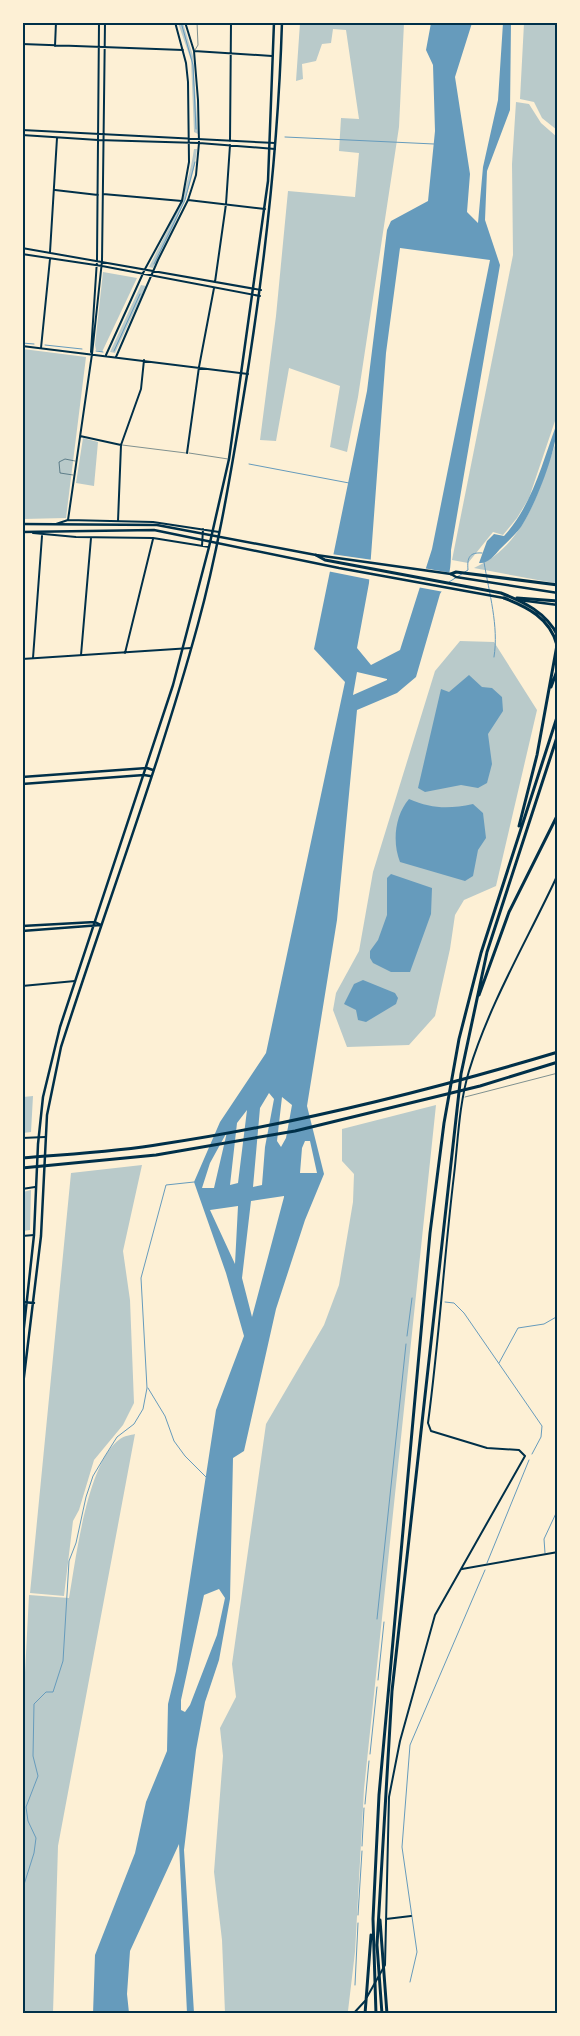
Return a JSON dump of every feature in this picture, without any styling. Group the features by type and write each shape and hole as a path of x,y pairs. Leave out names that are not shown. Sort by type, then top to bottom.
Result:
{"highway":[{"path":"316,555 325,560 501,593 521,601 539,612 553,627 558,636"},
{"path":"451,574 456,572 558,585"},
{"path":"504,598 558,601"},
{"path":"366,2014 373,1920 379,1786 436,1179 453,1068 465,1011 516,840 533,774 557,652 554,636 550,628 534,613 504,598"},
{"path":"544,711 558,668"},
{"path":"516,840 558,714"},
{"path":"382,2014 377,1945 392,1691 428,1371 440,1242 461,1074 487,952 558,734"},
{"path":"477,1000 509,912 558,814"},
{"path":"22,1158 161,1145 295,1121 419,1092 558,1052"},
{"path":"22,1168 156,1155 295,1131 480,1086 558,1062"},
{"path":"380,1872 381,1946 387,2014"},
{"path":"373,1920 376,2014"}],"street":[{"path":"55,46 56,22"},
{"path":"92,354 90,349 97,260 99,22"},
{"path":"68,520 92,354 102,266 105,22"},
{"path":"106,355 145,270 182,201 189,162 188,82 184,50 175,22"},
{"path":"116,356 151,276 188,200 196,175 199,138 194,51 185,22"},
{"path":"230,140 231,22"},
{"path":"22,1345 24,1310 28,1302 34,1235 38,1137 46,1080 60,1027 147,768 184,649 229,459 265,208 270,148 274,22"},
{"path":"22,1393 34,1303 49,1095 61,1047 151,777 191,648 219,532 233,460 261,290 275,149 282,22"},
{"path":"22,44 184,50"},
{"path":"194,51 274,56"},
{"path":"22,130 98,136 190,137 275,142"},
{"path":"22,135 98,140 189,142 275,149"},
{"path":"50,252 57,138"},
{"path":"215,282 226,204 230,145"},
{"path":"54,190 98,194"},
{"path":"103,194 182,201"},
{"path":"188,200 265,208"},
{"path":"22,248 261,290"},
{"path":"22,254 102,266 260,296"},
{"path":"41,348 50,258"},
{"path":"187,453 199,366 214,288"},
{"path":"22,346 199,366 248,374"},
{"path":"118,521 120,445 141,389 144,360"},
{"path":"80,436 120,445"},
{"path":"55,525 68,520 153,522 219,532"},
{"path":"22,524 157,525 316,555 451,574 456,577 558,593"},
{"path":"202,546 203,529"},
{"path":"22,532 154,530 339,568 504,598 558,605"},
{"path":"31,532 42,535 91,538 154,538 209,547"},
{"path":"33,658 42,535"},
{"path":"81,655 91,538"},
{"path":"126,653 154,538"},
{"path":"22,659 191,648"},
{"path":"22,777 147,768 153,770"},
{"path":"22,784 144,775 151,777"},
{"path":"353,2014 362,2006 385,1965 388,1797 400,1741 435,1616 525,1456 519,1450 486,1448 431,1431 428,1427 440,1322 446,1240 463,1098 469,1071 491,1015 558,874"},
{"path":"22,926 95,922 101,925"},
{"path":"22,931 101,925"},
{"path":"22,986 76,981"},
{"path":"22,1138 45,1137"},
{"path":"22,1188 37,1187"},
{"path":"22,1236 34,1235"},
{"path":"22,1302 34,1303"},
{"path":"24,1310 32,1311"},
{"path":"462,1569 504,1564 558,1552"},
{"path":"386,1919 411,1916"}],"lane":[{"path":"194,51 198,44 197,22"},
{"path":"120,445 233,460"},
{"path":"74,476 60,473 59,462 65,459 76,461"},
{"path":"463,1098 558,1073"}],"shaded area":[{"path":"178,23 183,23 193,56 198,134 194,132 191,60"},
{"path":"300,23 404,23 399,127 358,397 347,452 330,447 340,386 289,368 276,441 260,440 276,316 288,191 355,197 359,153 339,151 341,118 359,119 346,30 333,29 331,43 322,44 316,61 302,64 303,79 296,81"},
{"path":"524,23 557,23 557,130 542,118 534,102 520,99"},
{"path":"516,102 529,104 541,123 557,137 557,415 529,498 517,518 503,535 493,532 468,563 452,560 513,255 512,164"},
{"path":"194,149 197,149 186,196 153,268 149,267 171,224 182,196"},
{"path":"103,272 137,278 102,352 96,350 95,345"},
{"path":"141,285 146,286 115,353 110,352"},
{"path":"23,349 86,357 66,518 23,519"},
{"path":"83,438 98,442 94,486 76,483"},
{"path":"557,439 557,581 554,583 474,568 492,558 507,545 519,530 537,495"},
{"path":"460,641 494,642 537,710 496,886 464,900 455,915 450,949 435,1016 409,1045 347,1047 333,1010 336,993 359,951 373,872 435,671"},
{"path":"33,1096 31,1132 23,1133 23,1097"},
{"path":"436,1105 364,1789 355,1952 348,2011 347,2014 225,2013 222,1940 214,1872 223,1756 220,1728 236,1697 232,1664 266,1424 324,1325 339,1285 353,1202 354,1174 342,1161 342,1129"},
{"path":"142,1165 123,1251 130,1300 134,1403 123,1425 94,1460 79,1510 73,1521 64,1596 30,1593 71,1173"},
{"path":"31,1190 30,1230 23,1231 23,1192"},
{"path":"135,1434 58,1846 53,2013 23,2013 22,1731 29,1595 69,1598 85,1512 99,1468 109,1451 120,1439"}],"water":[{"path":"431,23 472,23 455,77 470,174 467,212 478,223 483,167 498,100 503,23 511,23 510,110 487,171 485,220 500,265 451,550 451,562 446,584 440,594 416,677 397,693 357,710 337,920 307,1106 324,1174 305,1220 276,1309 244,1451 233,1458 230,1599 219,1660 205,1702 196,1750 184,1850 194,2013 187,2013 179,1844 130,1951 127,1994 129,2013 93,2014 95,1955 135,1853 146,1802 167,1751 168,1704 176,1671 216,1410 244,1336 226,1273 194,1182 220,1122 266,1053 345,682 314,649 367,391 387,230 391,221 428,201 435,131 433,65 426,50","holes":["400,248 490,260 432,549 400,650 371,665 357,648 369,583 386,353","357,672 387,680 353,695","269,1093 274,1099 265,1147 262,1185 253,1187 260,1108","282,1097 292,1105 286,1138 281,1147 277,1141","247,1110 238,1183 230,1185 237,1123","227,1132 214,1188 202,1188 210,1163","305,1141 310,1141 317,1173 300,1173 302,1148","284,1196 252,1317 242,1278 251,1201","238,1206 235,1264 210,1210","219,1589 225,1598 217,1635 190,1705 185,1712 181,1710 181,1700 204,1595"]},
{"path":"557,423 550,461 527,518 519,530 493,557 488,561 479,563 487,541 494,534 504,536 514,524 530,497"},
{"path":"469,675 482,687 492,688 502,697 503,711 488,734 492,764 487,783 478,788 461,785 425,792 418,788 441,689 449,692"},
{"path":"409,799 425,805 441,807 473,804 483,813 486,838 478,850 473,876 465,881 400,862 396,846 396,829 404,805"},
{"path":"391,874 432,888 431,914 410,972 391,972 373,963 370,958 370,951 378,940 387,915 387,878"},
{"path":"363,980 395,993 398,998 396,1004 366,1022 358,1020 356,1010 344,1004 354,984"}],"pier":[{"path":"331,554 373,560 372,580 327,571"},
{"path":"423,568 452,573 450,584 444,592 417,587"}],"waterway":[{"path":"181,22 193,65 196,129"},
{"path":"285,137 434,144"},
{"path":"154,264 185,200 195,162"},
{"path":"114,351 140,294"},
{"path":"22,343 34,344"},
{"path":"45,345 82,349"},
{"path":"96,351 103,352"},
{"path":"249,464 349,483"},
{"path":"449,582 468,570 468,562 472,555 482,553"},
{"path":"484,562 494,621 494,657"},
{"path":"22,1891 34,1853 36,1838 28,1821 26,1807 38,1776 33,1756 34,1704 46,1692 53,1692 63,1661 69,1561 76,1543 86,1497 93,1476 117,1437 134,1424 143,1409 147,1388 141,1278 166,1185 194,1182"},
{"path":"407,1336 412,1298"},
{"path":"445,1302 454,1303 464,1313 542,1426 541,1437 532,1454"},
{"path":"499,1363 518,1328 544,1324 558,1316"},
{"path":"377,1619 406,1344"},
{"path":"148,1388 165,1416 174,1441 185,1456 207,1478"},
{"path":"487,1563 529,1460"},
{"path":"545,1553 544,1539 558,1509"},
{"path":"410,1982 417,1952 402,1847 410,1745 485,1570"},
{"path":"378,1680 384,1622"},
{"path":"370,1754 377,1687"},
{"path":"365,1804 369,1761"},
{"path":"362,1846 364,1808"},
{"path":"358,1915 362,1851"},
{"path":"355,1985 358,1923"}]}
